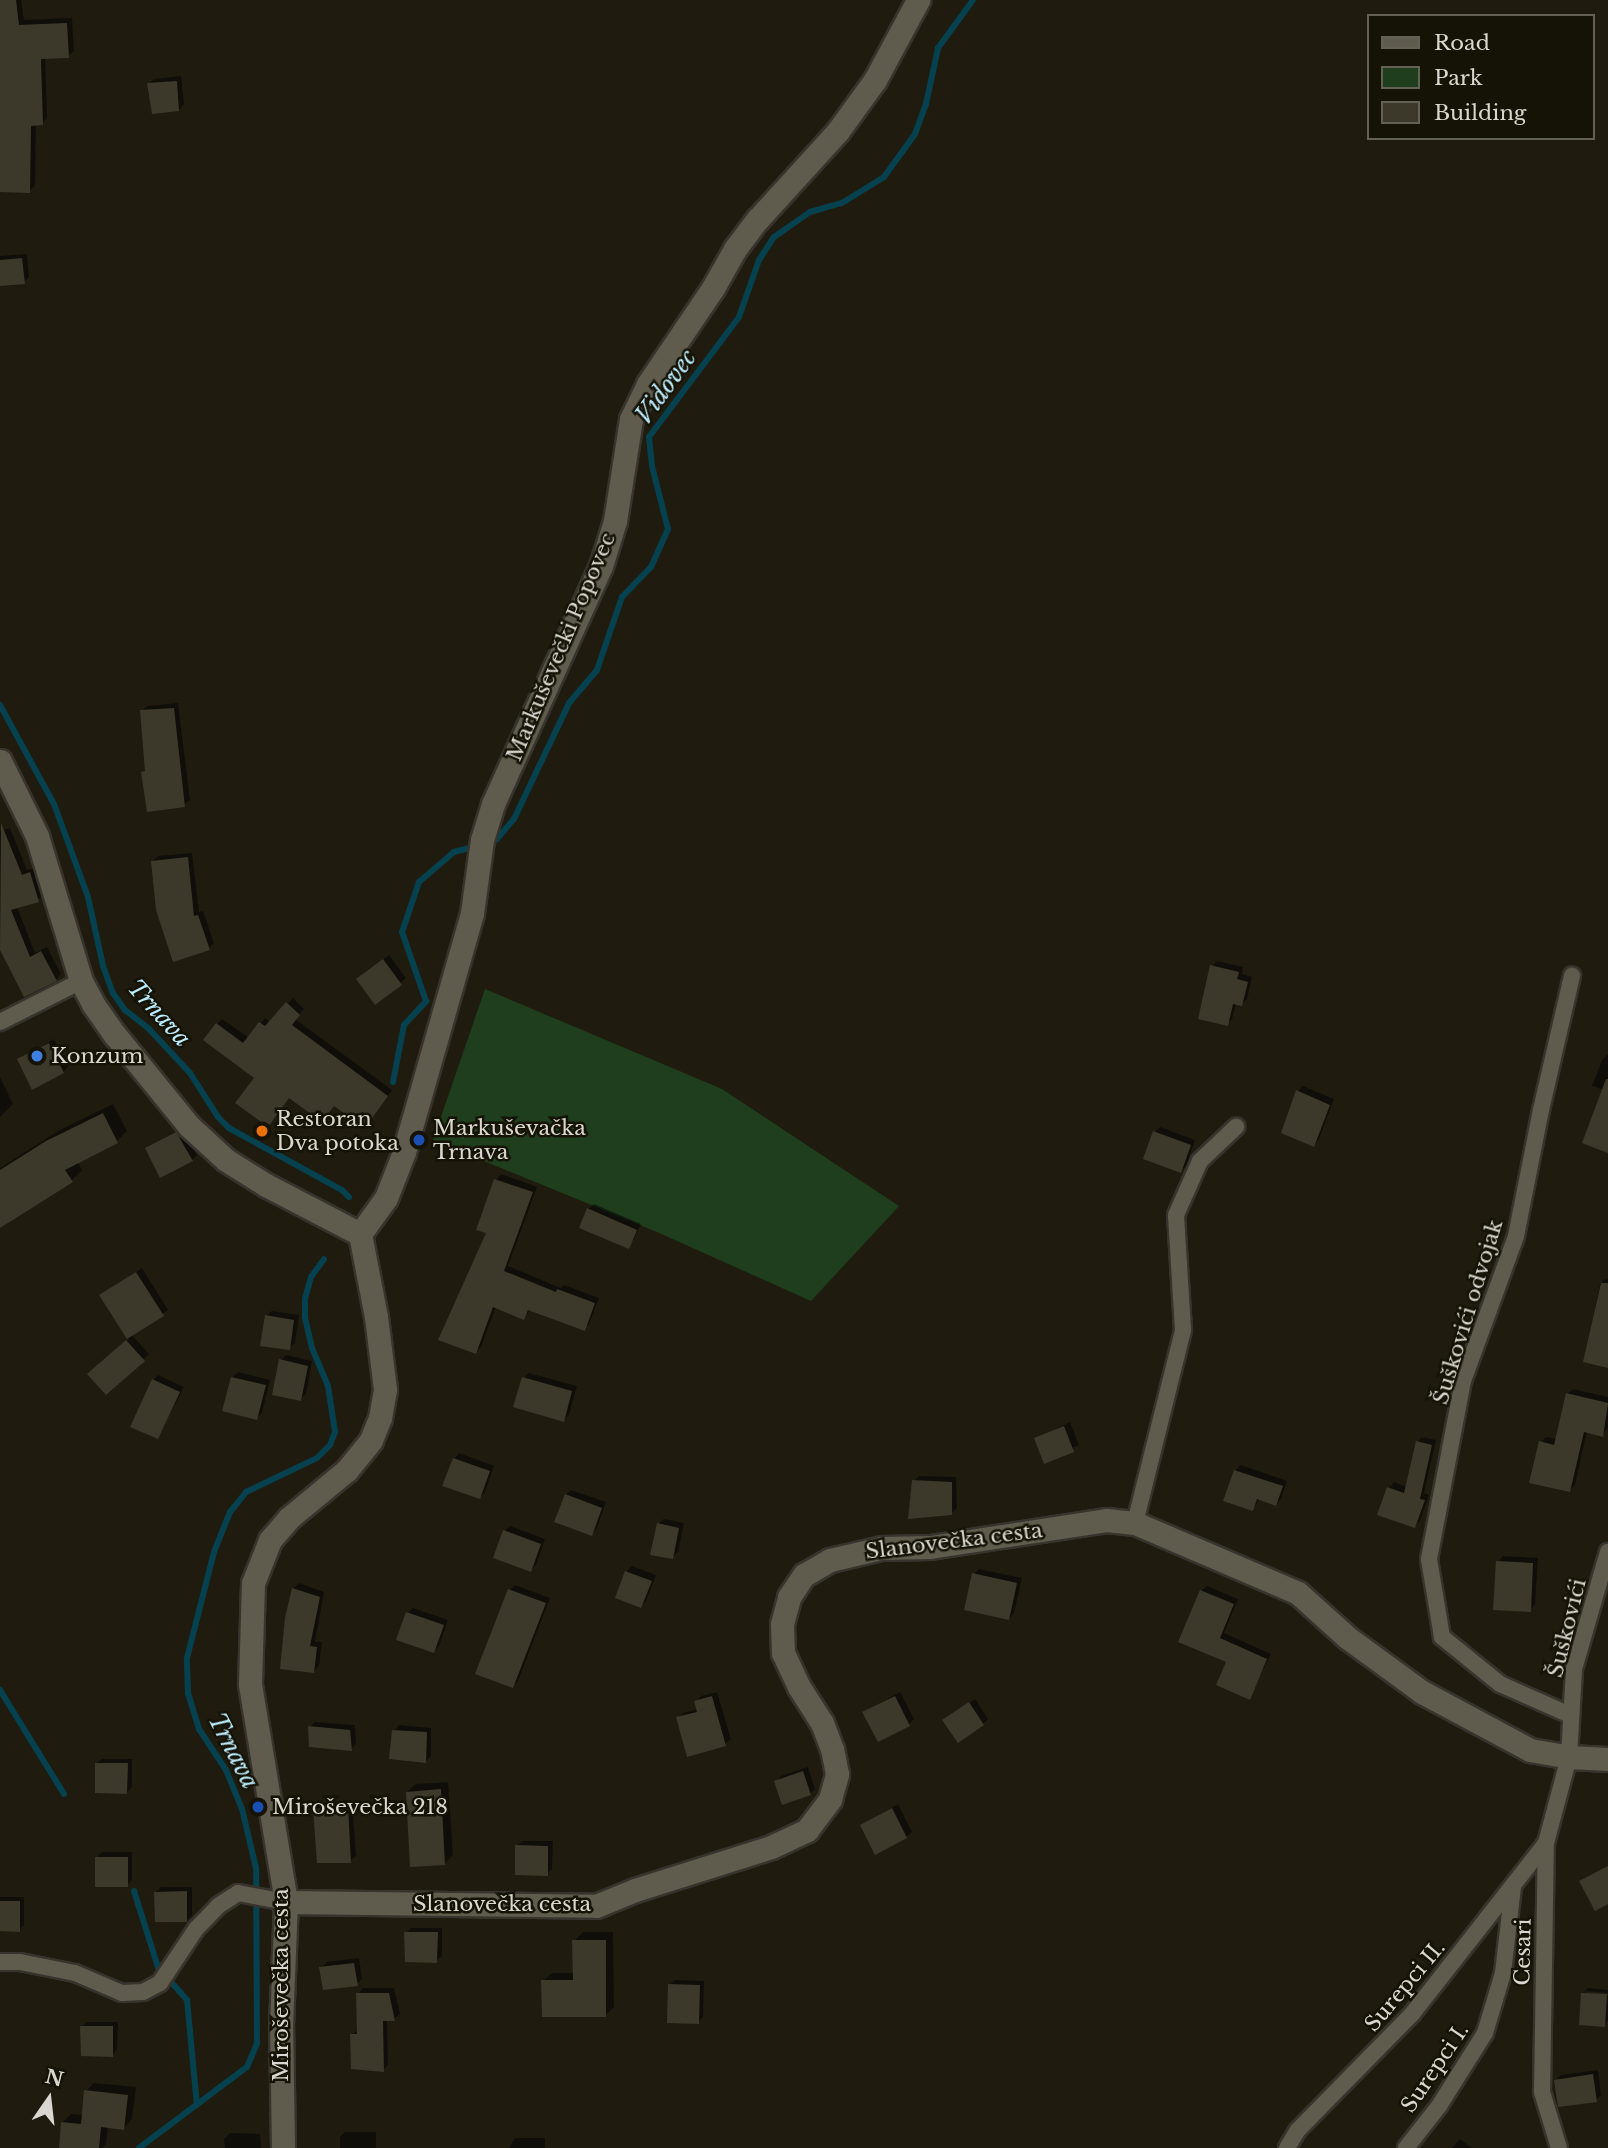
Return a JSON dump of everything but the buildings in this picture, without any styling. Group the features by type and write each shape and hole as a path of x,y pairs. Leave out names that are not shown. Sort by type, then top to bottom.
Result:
{"street":[{"name":"Markuševečki Popovec","path":"360,1234 386,1198 404,1152 472,913 482,840 493,804 601,566 615,521 631,419 648,384 713,288 735,249 758,219 838,131 875,80 918,0"},
{"path":"0,761 37,836 81,981 93,1004 116,1035 189,1126 226,1160 360,1234"},
{"name":"Šuškovići odvojak","path":"1570,1715 1500,1684 1442,1637 1429,1559 1463,1381 1516,1236 1541,1110 1573,976"},
{"path":"0,1022 81,981"},
{"path":"1135,1523 1184,1330 1177,1215 1200,1161 1236,1126"},
{"name":"Miroševečka cesta","path":"283,2148 276,1899 250,1684 253,1583 270,1540 289,1518 347,1470 371,1440 380,1418 385,1389 376,1317 360,1234"},
{"name":"Slanovečka cesta","path":"276,1899 597,1906 635,1890 771,1847 807,1830 830,1799 837,1774 832,1749 822,1723 799,1687 783,1653 782,1624 789,1597 804,1575 830,1560 881,1548 930,1548 1106,1520 1135,1523 1298,1593 1348,1638 1422,1692 1530,1750 1569,1757 1608,1759"},
{"name":"Šuškovići","path":"1569,1757 1574,1669 1608,1552"},
{"name":"Cesari","path":"1559,2148 1542,2092 1546,1843 1569,1757"},
{"name":"Surepci II.","path":"1287,2148 1298,2130 1412,2014 1546,1843"},
{"name":"Surepci I.","path":"1406,2148 1439,2106 1485,2034 1503,1973 1514,1885"},
{"path":"0,1962 20,1962 75,1973 122,1993 143,1992 164,1978 196,1929 218,1906 238,1893 276,1899"}],"green space":[{"path":"485,989 722,1089 899,1206 811,1301 657,1232 433,1140"}],"waterway":[{"name":"Vidovec","path":"486,842 497,839 514,819 569,703 597,670 622,597 651,567 668,529 652,466 649,437 739,317 759,260 774,237 810,212 842,203 884,177 915,134 926,104 938,48 973,0"},
{"name":"Trnava","path":"0,705 54,804 88,897 103,966 113,993 125,1010 149,1029 190,1073 218,1117 229,1128 342,1190 349,1197"},
{"name":"Vidovec","path":"393,1082 404,1025 426,1001 402,932 419,882 454,852 476,846"},
{"name":"Trnava","path":"139,2148 247,2067 257,2043 256,1868 242,1809 226,1770 199,1729 188,1693 187,1658 214,1552 230,1512 246,1492 317,1458 330,1445 335,1432 328,1386 312,1348 305,1318 305,1299 311,1277 324,1259"},
{"path":"0,1690 64,1794"},
{"path":"134,1891 158,1967 187,2000 197,2105"}],"place":[{"name":"Konzum","path":"37,1056"},
{"name":"Restoran Dva potoka","path":"262,1131"},
{"name":"Markuševačka Trnava","path":"419,1140"},
{"name":"Miroševečka 218","path":"258,1807"}]}
